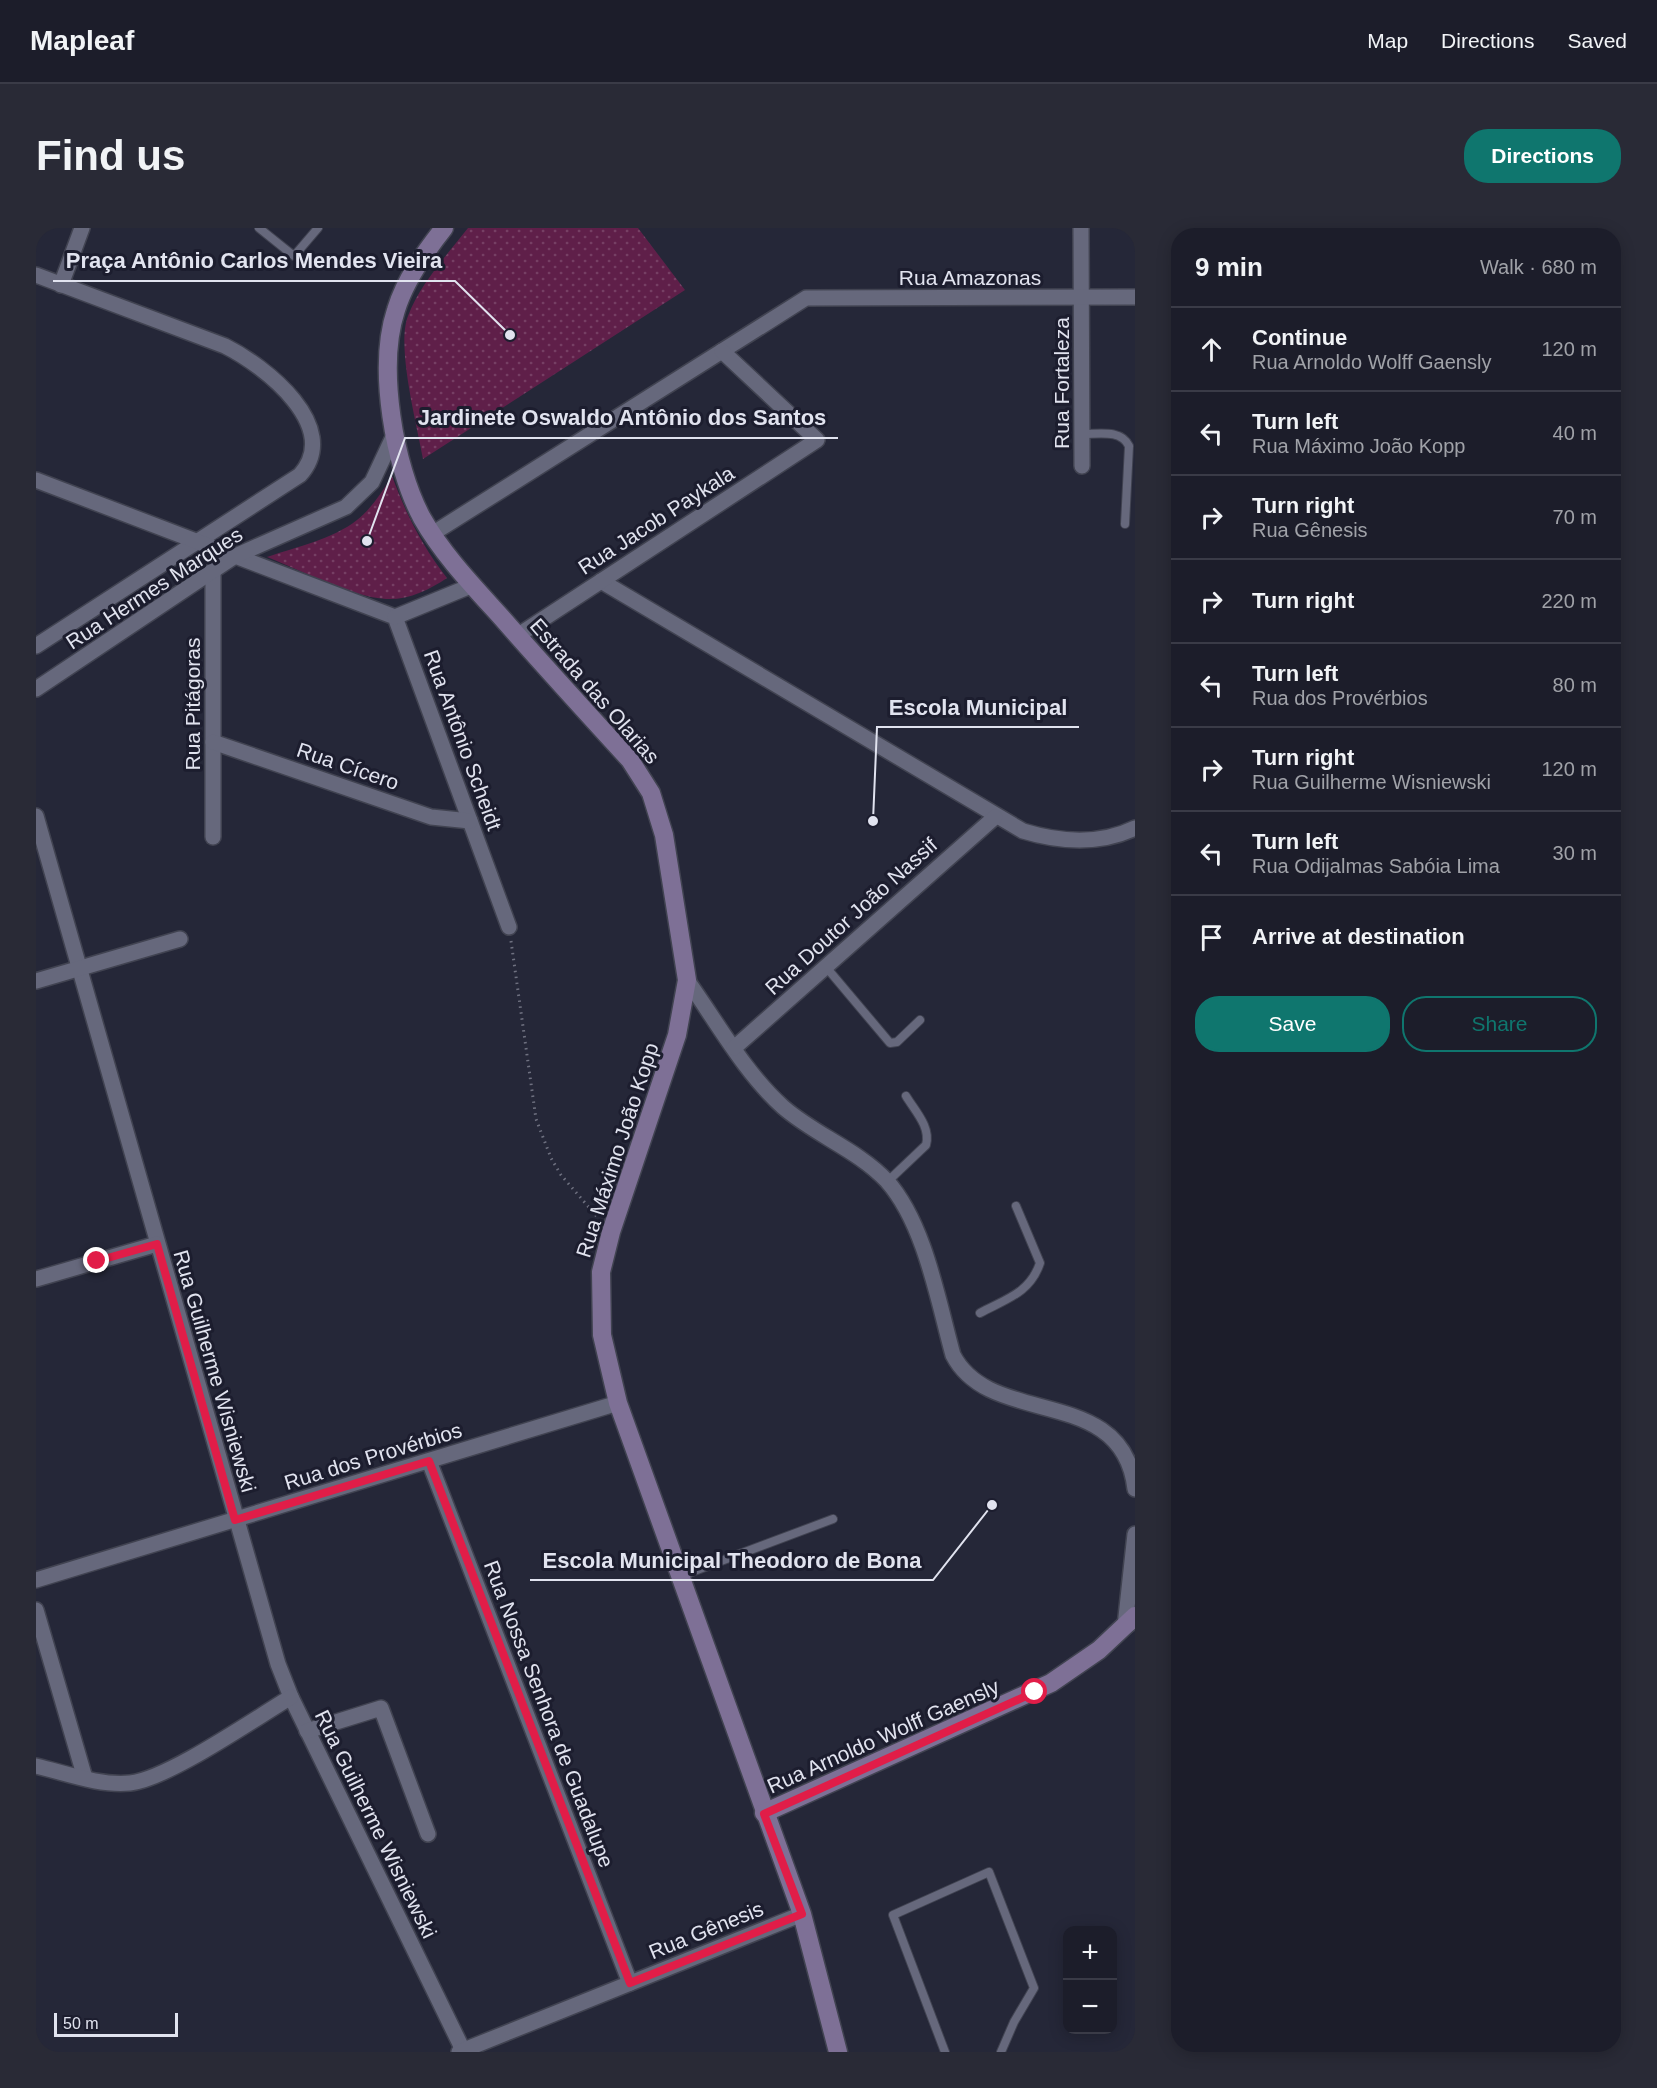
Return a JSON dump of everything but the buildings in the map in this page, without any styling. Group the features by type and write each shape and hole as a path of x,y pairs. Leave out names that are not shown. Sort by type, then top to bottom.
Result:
{"main road":[{"name":"Estrada das Olarias","path":"444,228 403,291 391,327 390,380 395,434 413,497 432,534 473,585 630,760 651,793 664,836 687,980"},
{"name":"Rua Máximo João Kopp","path":"687,980 677,1035 611,1233 601,1272 602,1335 618,1403 764,1814 802,1914 838,2052"},
{"name":"Rua Arnoldo Wolff Gaensly","path":"764,1814 1051,1683 1080,1666 1132,1621"}],"street":[{"path":"36,275 61,285 82,228"},
{"name":"Rua Fortaleza","path":"1081,228 1082,466"},
{"name":"Rua Hermes Marques","path":"36,646 300,475 314,453 314,441 303,414 277,383 245,356 225,346 61,285"},
{"name":"Rua Amazonas","path":"722,351 806,298 1135,297"},
{"path":"432,534 722,351"},
{"name":"Rua Jacob Paykala","path":"517,636 818,440 722,351"},
{"name":"Rua Hermes Marques","path":"36,689 235,556 346,507 372,482 395,434"},
{"path":"36,480 395,617 473,585"},
{"name":"Rua Pitágoras","path":"213,571 213,837"},
{"path":"601,581 1023,831 1048,839 1104,838 1135,828"},
{"name":"Rua Antônio Scheidt","path":"395,617 509,927"},
{"name":"Rua Cícero","path":"213,742 431,817 470,820"},
{"name":"Rua Guilherme Wisniewski","path":"36,816 265,1625 291,1697 461,2051"},
{"name":"Rua Doutor João Nassif","path":"734,1048 995,816"},
{"path":"36,981 180,939"},
{"name":"Estrada das Olarias","path":"687,980 734,1048 783,1107 866,1163 887,1182 902,1203 917,1232 953,1355 960,1369 984,1387 1088,1421 1106,1432 1128,1462 1135,1489"},
{"path":"36,1279 157,1244"},
{"name":"Rua dos Provérbios","path":"36,1580 618,1403"},
{"name":"Rua Nossa Senhora de Guadalupe","path":"429,1461 630,1983"},
{"path":"1132,1621 1135,1534"},
{"path":"36,1610 85,1778"},
{"path":"36,1766 85,1778 130,1783 158,1775 291,1697"},
{"path":"307,1731 381,1708 428,1834"},
{"name":"Rua Gênesis","path":"461,2051 802,1914"}],"lane":[{"path":"259,228 294,256 318,228"},
{"path":"1082,434 1118,434 1125,438 1130,446 1125,524"},
{"path":"826,967 890,1043 897,1042 920,1020"},
{"path":"887,1182 926,1145 928,1137 927,1129 906,1096"},
{"path":"980,1313 1027,1288 1037,1274 1040,1263 1016,1206"},
{"path":"680,1576 833,1519"},
{"path":"945,2052 893,1915 989,1872 1034,1988 1014,2022 1001,2052"}],"path":[{"path":"509,927 536,1119 551,1158 561,1175 611,1233"}],"shaded area":[{"path":"468,228 638,228 685,290 423,459 406,365 405,329 408,316 419,293"},
{"path":"392,476 415,529 447,578 418,593 403,598 386,599 342,588 267,557 314,542 347,527 367,510"}],"place":[{"name":"Praça Antônio Carlos Mendes Vieira","path":"510,335"},
{"name":"Jardinete Oswaldo Antônio dos Santos","path":"367,541"},
{"name":"Escola Municipal","path":"873,821"},
{"name":"Escola Municipal Theodoro de Bona","path":"992,1505"}],"route":[{"path":"97,1261 157,1244 235,1520 429,1461 630,1983 802,1914 764,1814 1035,1692"}]}
